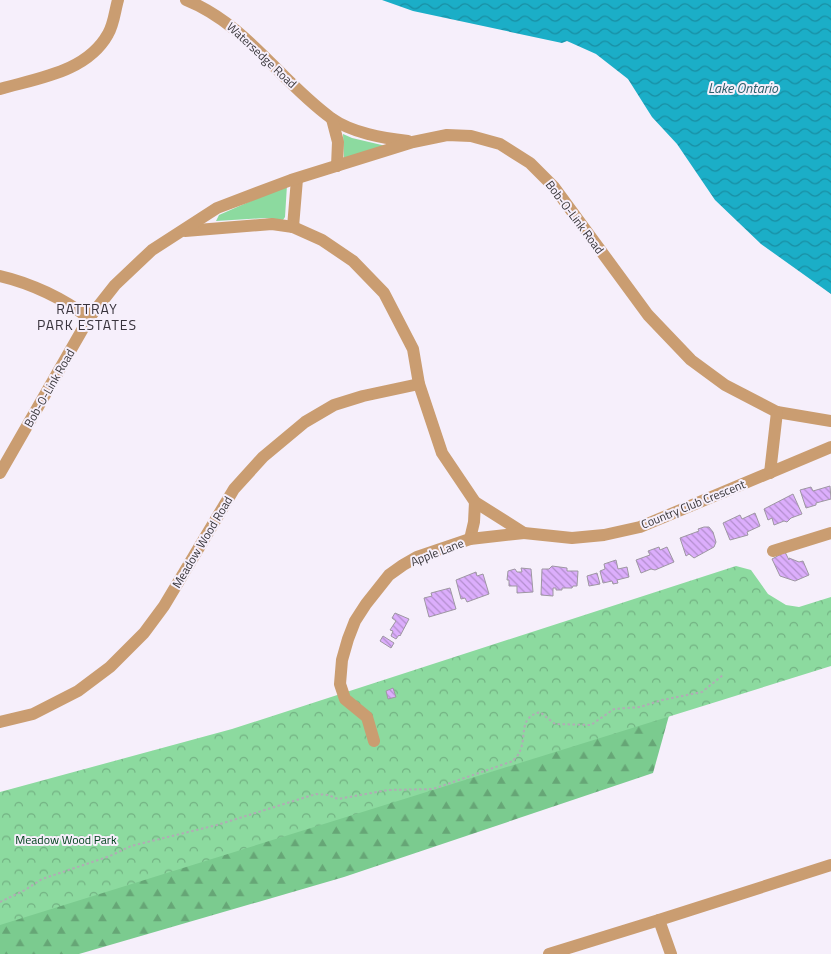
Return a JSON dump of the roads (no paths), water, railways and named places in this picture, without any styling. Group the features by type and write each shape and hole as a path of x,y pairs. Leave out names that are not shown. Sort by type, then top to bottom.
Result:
{"street":[{"path":"0,89 73,67 89,57 109,34 118,0"},
{"name":"Watersedge Road","path":"186,0 222,19 238,31 332,119 350,128 391,139 413,142"},
{"path":"332,119 338,142 337,166"},
{"name":"Bob-O-Link Road","path":"0,472 89,318 116,285 152,250 217,208 297,179 413,142 447,136 471,136 500,144 530,163 554,187 648,315 691,360 725,385 777,412"},
{"path":"293,227 297,179"},
{"name":"Country Club Crescent","path":"182,231 272,224 293,227 322,240 353,261 384,293 413,349 419,384 442,453 475,502 524,533 572,538 604,535 640,527 831,448"},
{"path":"0,276 13,279 44,292 89,318"},
{"name":"Meadow Wood Road","path":"0,722 33,714 78,690 117,660 144,633 164,606 234,489 263,457 305,422 334,405 356,398 419,384"},
{"path":"770,473 777,412 831,421"},
{"name":"Apple Lane","path":"470,539 474,522 475,502"},
{"name":"Apple Lane","path":"374,741 367,716 345,699 340,684 342,660 356,621 366,604 389,575 417,557 470,539 524,533"},
{"path":"773,551 831,534"},
{"path":"549,954 831,866"},
{"path":"659,920 670,954"}],"water":[{"name":"Lake Ontario","path":"382,0 831,0 831,294 761,244 715,200 677,144 652,117 628,79 596,54 567,41 562,43 413,11"}],"district":[{"name":"RATTRAY PARK ESTATES","path":"87,316"}],"park label":[{"name":"Meadow Wood Park","path":"66,839"}]}
